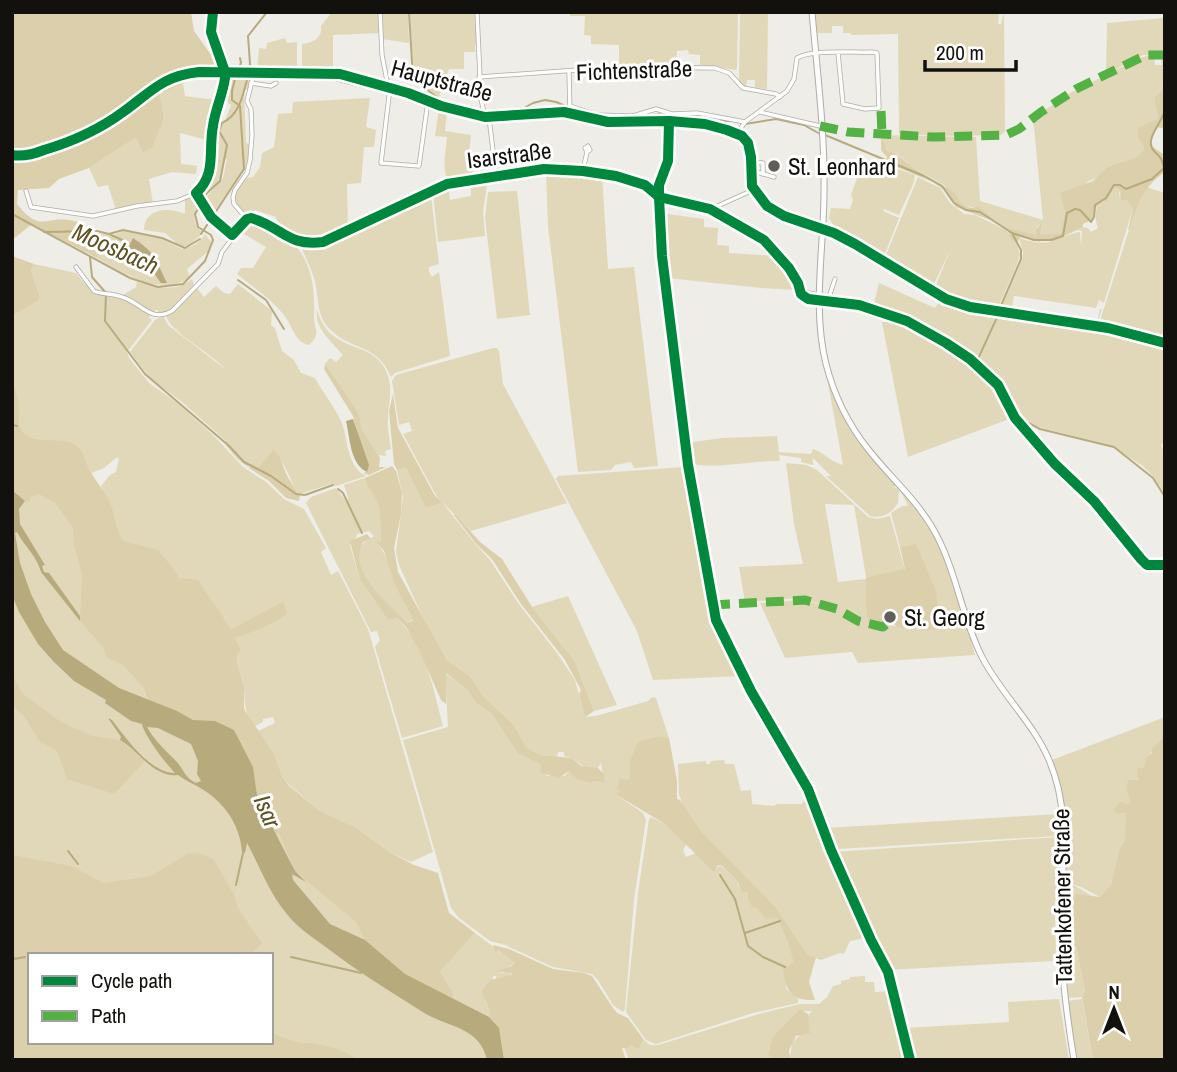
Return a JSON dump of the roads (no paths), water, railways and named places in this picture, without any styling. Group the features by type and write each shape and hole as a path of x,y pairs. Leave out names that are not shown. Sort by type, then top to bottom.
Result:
{"main road":[{"name":"Tattenkofener Straße","path":"812,12 824,187 819,325 826,364 845,414 869,450 912,497 933,529 943,548 980,653 1003,692 1040,742 1056,777 1064,818 1060,932 1063,992 1074,1060"},
{"name":"Hauptstraße","path":"12,155 32,154 60,146 106,123 165,80 190,73 332,73 486,115 570,109 608,122 658,115 669,121 742,128"},
{"path":"742,128 750,147 753,190 778,214 860,246 957,304 1108,328 1165,343"}],"street":[{"path":"26,191 31,207 93,216 137,206 177,201 203,187 210,171 212,130 225,72 211,32 213,12"},
{"path":"380,12 382,55 389,89 381,163 419,166 428,101"},
{"path":"477,12 481,99 496,175"},
{"path":"569,72 570,109 618,116 697,113 742,128 780,97 794,79 797,58 804,54 838,53 877,53 879,108 865,109 843,104 838,53"},
{"name":"Fichtenstraße","path":"479,77 619,67 715,68 729,73 743,88 780,97"},
{"path":"76,267 89,287 124,297 153,315 164,315 173,311 218,264 222,251 247,219 234,204 233,197 247,173 250,160 251,109 247,101 254,73"},
{"path":"337,79 389,89"},
{"path":"251,83 271,86 276,83"},
{"path":"447,83 481,99"},
{"path":"760,112 821,128"},
{"path":"659,197 659,185 668,160 669,121"},
{"path":"583,171 587,152"},
{"path":"751,162 763,163 763,174"},
{"name":"Isarstraße","path":"247,219 255,219 300,243 323,242 447,184 544,169 583,171 616,176 641,184 659,197 710,209 764,240 789,268 803,290 819,295"},
{"path":"750,170 774,177"},
{"path":"651,190 659,185"},
{"path":"710,209 753,190"},
{"path":"196,193 212,218 232,236"},
{"path":"819,295 830,297 835,279"}],"waterway":[{"name":"Moosbach","path":"249,70 248,36 267,12"},
{"path":"409,12 413,79 442,101 461,109"},
{"path":"238,70 240,58"},
{"path":"201,234 244,169 240,106 232,100 236,75"},
{"name":"Moosbach","path":"12,214 130,278 158,287 183,284 205,261 213,240 211,235 198,227 195,214 206,194 220,181 227,145 219,131 222,123 237,109 248,76"},
{"path":"484,113 524,108 545,100 582,113"},
{"path":"825,135 924,176 942,186 954,203 966,210 980,212 1012,233 1034,240 1051,240 1063,236 1067,213 1080,210 1091,222 1095,205 1106,198 1114,185 1126,189 1152,179 1164,168 1152,148 1151,139 1165,109"},
{"path":"625,119 660,114 677,118 696,115 713,121 730,121"},
{"path":"601,118 613,119"},
{"path":"745,124 776,119 804,125 820,134"},
{"name":"Moosbach","path":"44,232 97,231 109,234 123,230 162,238 185,248 200,239"},
{"path":"111,235 129,243"},
{"path":"1000,308 1021,259 1021,250 1013,235"},
{"path":"90,257 92,277 106,293 105,321 145,374 244,462 271,476 296,494 305,495 333,485"},
{"path":"238,280 266,300 284,329"},
{"path":"998,315 979,357 980,365 1000,384 1019,418 1040,429 1114,447 1153,478 1165,497"},
{"path":"12,425 17,426"},
{"path":"338,489 343,493 362,533"},
{"path":"68,851 78,864"},
{"path":"236,885 243,853"},
{"path":"720,875 735,899 748,946 763,957 785,967"},
{"path":"745,933 780,921"},
{"path":"12,952 14,959 25,957"},
{"path":"291,957 361,973"}],"place":[{"name":"St. Leonhard","path":"774,166"},
{"name":"St. Georg","path":"890,617"}],"water label":[{"name":"Isar","path":"268,811"}]}
